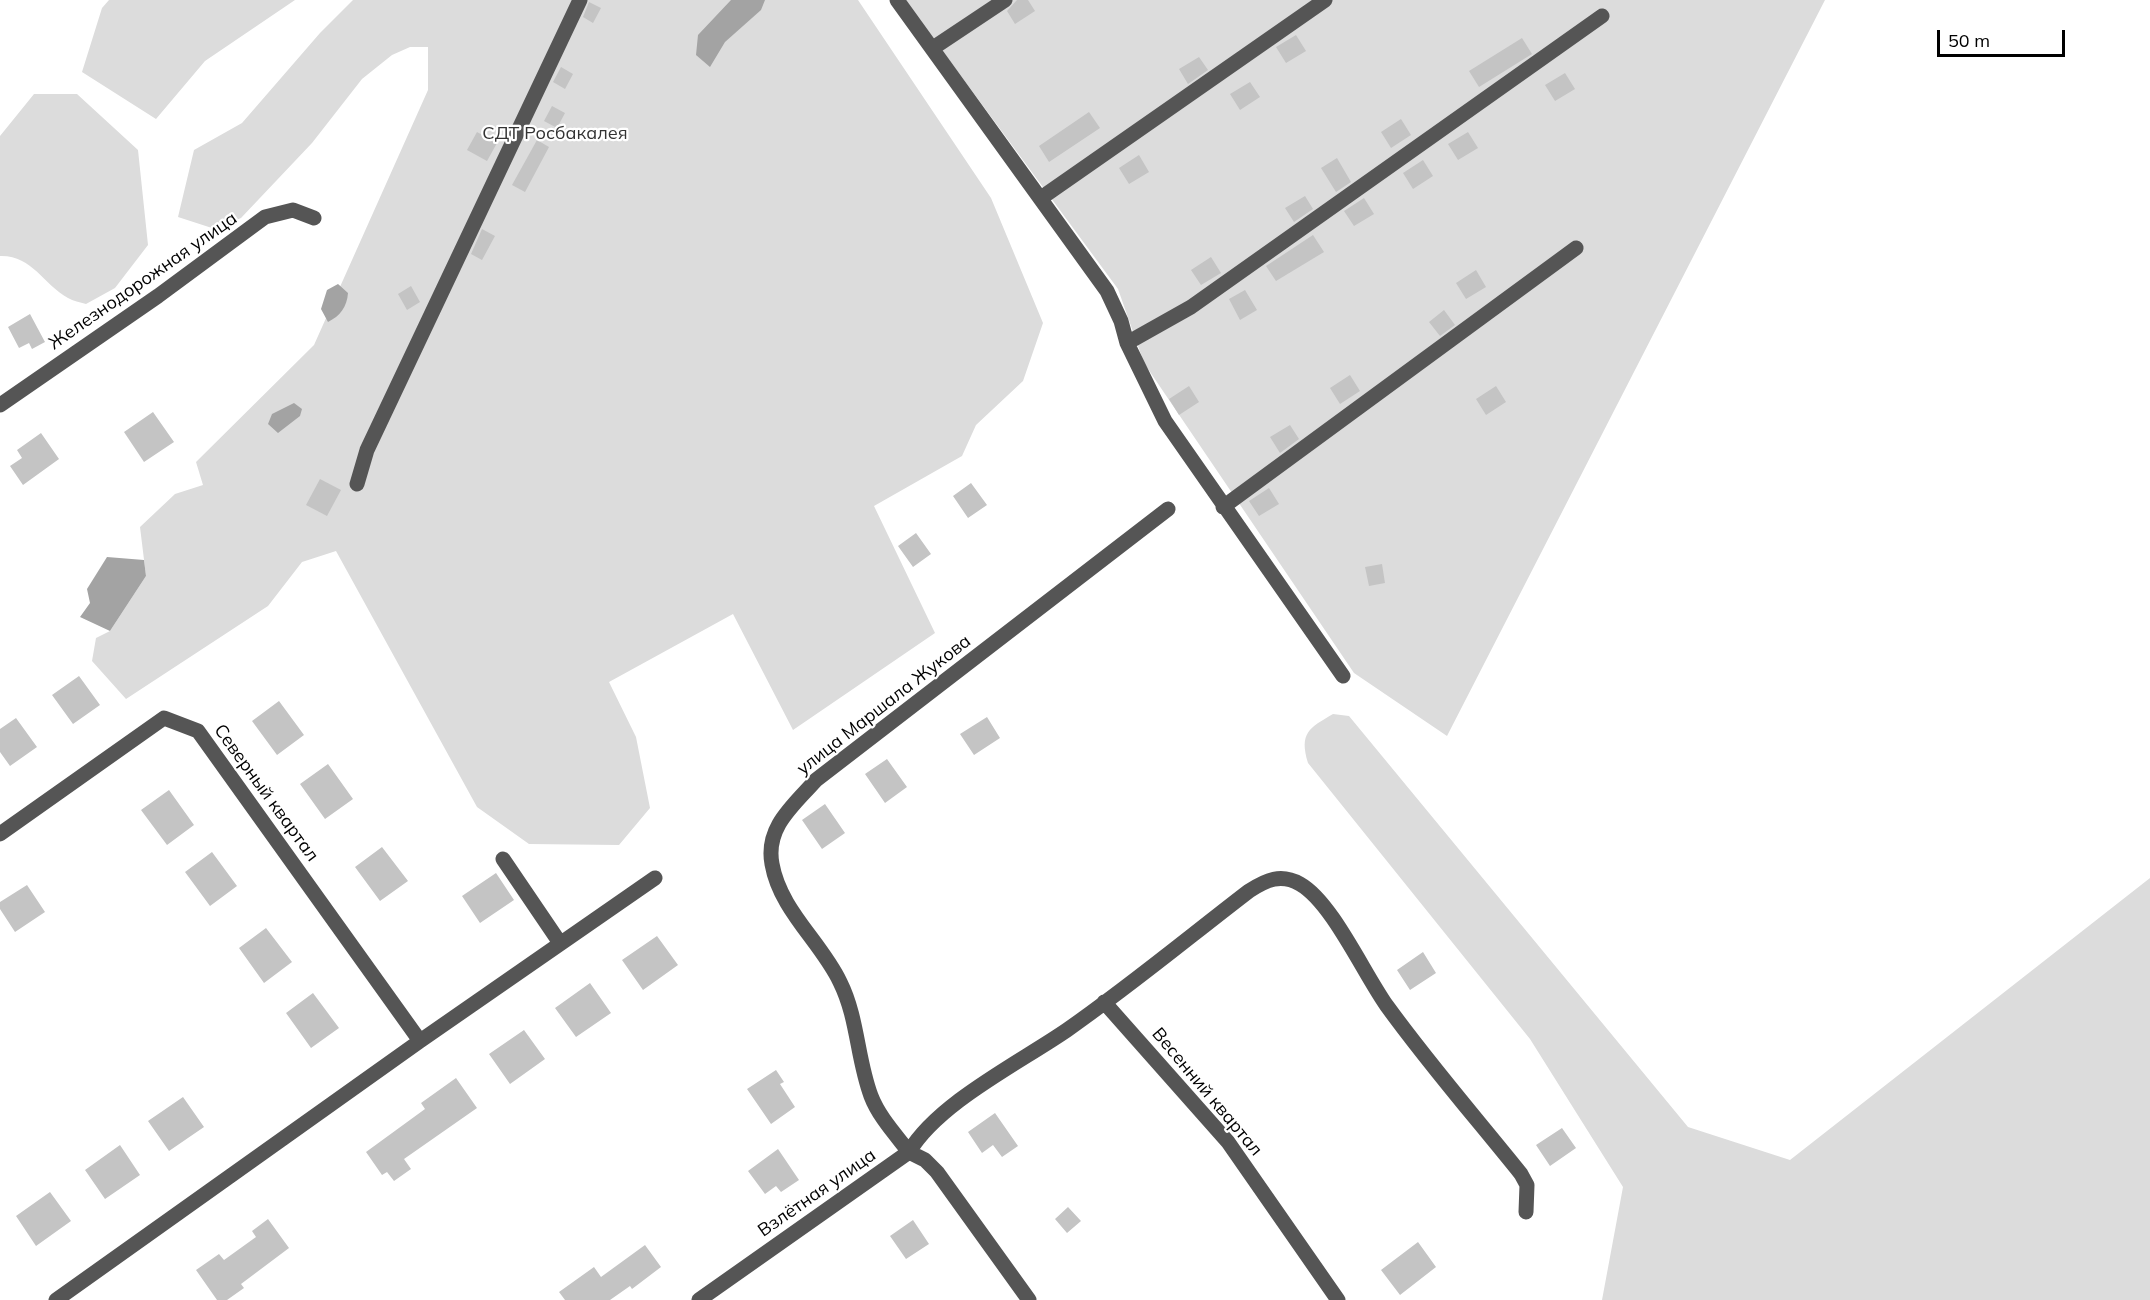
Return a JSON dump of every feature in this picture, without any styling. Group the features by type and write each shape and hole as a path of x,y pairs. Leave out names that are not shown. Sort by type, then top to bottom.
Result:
{"street":[{"path":"357,484 367,450 580,0"},
{"path":"897,0 1107,291 1121,321 1127,343 1165,421 1343,676"},
{"path":"933,48 1005,0"},
{"path":"1041,198 1325,0"},
{"path":"1127,343 1191,307 1602,16"},
{"name":"Железнодорожная улица","path":"0,405 158,296 265,217 293,210 314,218"},
{"path":"1223,507 1576,248"},
{"name":"улица Маршала Жукова","path":"909,1152 885,1121 871,1096 855,1017 840,981 781,893 771,863 775,826 816,780 1168,509"},
{"name":"Северный квартал","path":"0,834 164,717 198,731 420,1041"},
{"path":"503,859 561,943"},
{"path":"56,1300 420,1041 655,878"},
{"name":"Взлётная улица","path":"699,1300 909,1152 919,1135 946,1111 1104,1002 1268,879 1287,878 1301,884 1320,902 1404,1028 1521,1174 1527,1185 1526,1212"},
{"name":"Весенний квартал","path":"1104,1002 1228,1142 1338,1300"},
{"path":"909,1152 925,1160 952,1191 1029,1300"}],"green space":[{"path":"109,0 295,0 205,61 156,119 82,72 102,8"},
{"name":"СДТ Росбакалея","path":"353,0 858,0 991,198 1043,323 1023,381 976,425 962,456 874,506 935,633 793,730 733,614 609,682 636,737 650,808 619,845 529,844 477,807 336,551 302,562 268,606 126,699 92,661 96,638 110,631 146,576 140,527 175,494 203,485 196,462 314,345 428,90 428,47 410,47 392,55 362,79 312,143 241,218 215,229 178,217 194,150 242,123 320,33"},
{"path":"905,0 1825,0 1447,736 1354,673 1144,363 1118,289"},
{"path":"34,94 77,94 138,150 148,245 115,288 86,304 70,299 59,292 37,271 21,260 0,256 0,136"},
{"path":"1333,714 1349,716 1688,1127 1790,1160 2150,878 2150,1300 1602,1300 1623,1187 1530,1039 1308,763 1305,745 1308,732"}],"shaded area":[{"path":"731,0 765,0 761,10 725,42 710,67 696,55 698,35"},
{"path":"338,284 348,293 346,303 342,311 328,322 321,309 327,290"},
{"path":"294,403 302,409 300,416 278,433 268,424 272,414"},
{"path":"107,557 144,560 146,576 110,631 80,617 90,603 87,589"}],"building":[{"path":"1017,0 1028,0 1035,11 1015,24 1007,11"},
{"path":"589,2 601,8 593,23 583,17"},
{"path":"1296,35 1306,51 1286,63 1276,47"},
{"path":"1522,38 1532,54 1479,87 1469,71"},
{"path":"1199,57 1208,70 1188,84 1179,69"},
{"path":"561,67 573,74 565,89 553,82"},
{"path":"1565,73 1575,89 1555,101 1545,85"},
{"path":"1250,82 1260,97 1240,110 1230,94"},
{"path":"552,106 565,113 557,128 544,121"},
{"path":"1089,112 1100,128 1049,162 1039,146"},
{"path":"1401,119 1411,135 1391,148 1381,132"},
{"path":"477,132 497,143 487,161 467,150"},
{"path":"1468,132 1478,148 1458,160 1448,144"},
{"path":"537,140 549,147 525,192 512,185"},
{"path":"1139,155 1149,172 1129,184 1119,168"},
{"path":"1337,158 1351,182 1336,192 1321,168"},
{"path":"1423,160 1433,176 1413,189 1403,173"},
{"path":"1305,196 1313,209 1294,222 1285,208"},
{"path":"1364,198 1374,214 1354,226 1344,211"},
{"path":"482,229 495,236 482,260 471,254"},
{"path":"1313,235 1324,252 1276,281 1266,266"},
{"path":"1211,257 1221,273 1201,285 1191,270"},
{"path":"1476,270 1486,287 1466,299 1456,283"},
{"path":"411,286 420,302 407,310 398,294"},
{"path":"1245,290 1257,310 1240,320 1229,299"},
{"path":"1444,310 1455,325 1440,336 1429,322"},
{"path":"30,314 45,342 32,349 29,343 19,348 8,327"},
{"path":"1350,375 1360,391 1340,404 1330,388"},
{"path":"1189,386 1199,402 1179,415 1169,399"},
{"path":"1496,386 1506,402 1486,415 1476,399"},
{"path":"153,412 174,442 144,462 124,432"},
{"path":"1290,425 1299,439 1280,453 1270,437"},
{"path":"41,433 59,459 23,485 10,466 22,458 17,450"},
{"path":"320,479 341,490 327,516 306,505"},
{"path":"971,483 987,505 968,518 953,496"},
{"path":"1269,488 1279,504 1259,516 1249,501"},
{"path":"916,533 931,554 913,567 898,546"},
{"path":"1382,564 1385,583 1369,586 1365,567"},
{"path":"79,676 100,705 73,724 52,695"},
{"path":"279,701 304,735 277,755 252,721"},
{"path":"987,717 1000,738 974,755 960,734"},
{"path":"16,718 37,747 10,766 0,752 0,729"},
{"path":"887,759 907,787 885,803 865,774"},
{"path":"328,764 353,799 325,819 300,784"},
{"path":"169,790 194,825 167,845 141,810"},
{"path":"825,804 845,833 822,849 802,820"},
{"path":"382,847 408,881 380,901 355,867"},
{"path":"212,852 237,886 210,906 185,872"},
{"path":"496,873 514,900 480,923 462,896"},
{"path":"27,885 45,912 15,932 0,909 0,902"},
{"path":"266,928 292,962 264,983 239,948"},
{"path":"657,936 678,965 643,990 622,960"},
{"path":"1423,952 1436,973 1410,990 1397,970"},
{"path":"590,983 611,1013 576,1037 555,1008"},
{"path":"313,993 339,1028 311,1048 286,1013"},
{"path":"524,1030 545,1059 510,1084 489,1054"},
{"path":"776,1070 784,1082 780,1084 795,1107 771,1124 747,1089"},
{"path":"456,1078 477,1108 404,1159 411,1169 394,1181 387,1172 382,1175 366,1152 425,1109 421,1103"},
{"path":"183,1097 204,1127 169,1151 148,1121"},
{"path":"995,1113 1018,1146 1002,1157 993,1145 982,1153 968,1132"},
{"path":"1562,1128 1576,1148 1550,1166 1536,1145"},
{"path":"120,1145 140,1175 105,1199 85,1170"},
{"path":"778,1149 799,1180 781,1192 776,1186 765,1194 748,1171"},
{"path":"50,1192 71,1221 36,1246 16,1216"},
{"path":"1068,1207 1081,1221 1067,1233 1055,1219"},
{"path":"268,1219 289,1248 241,1284 244,1288 227,1300 217,1300 196,1270 219,1254 224,1260 256,1237 252,1231"},
{"path":"913,1220 929,1244 906,1259 890,1236"},
{"path":"1418,1242 1436,1267 1400,1295 1381,1270"},
{"path":"645,1245 661,1267 632,1289 630,1286 610,1300 565,1300 559,1292 594,1267 601,1277"}]}
